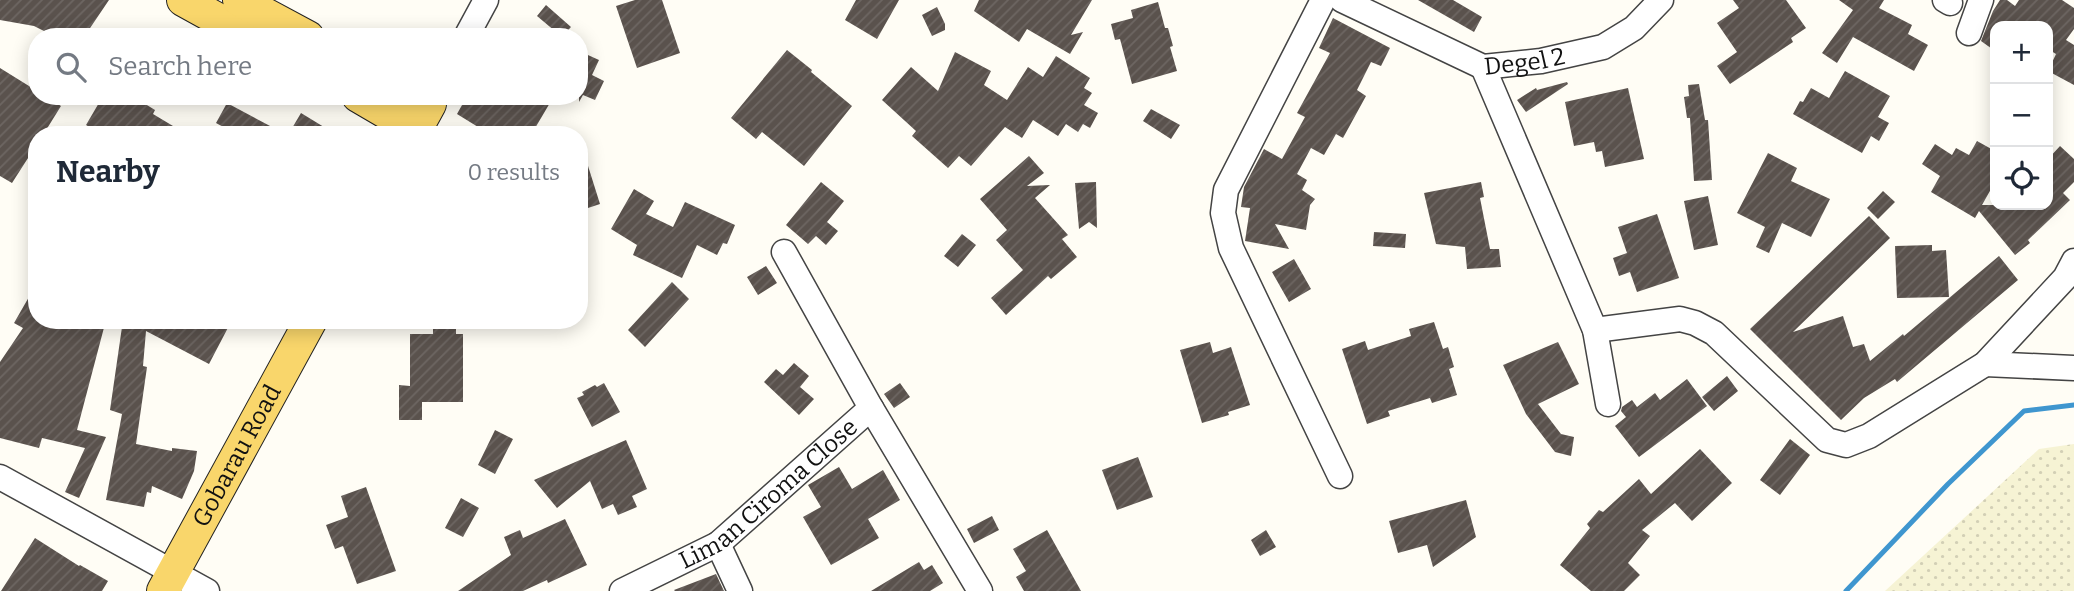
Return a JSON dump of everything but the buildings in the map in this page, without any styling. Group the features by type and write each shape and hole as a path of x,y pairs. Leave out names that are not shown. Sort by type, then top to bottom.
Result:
{"main road":[{"path":"183,0 234,28"},
{"path":"239,0 291,28"},
{"path":"394,105 422,112"},
{"name":"Gobarau Road","path":"168,582 307,329"}],"street":[{"path":"471,28 486,0"},
{"path":"1324,0 1226,190 1223,213 1231,248 1340,476"},
{"name":"Degel 2","path":"1342,0 1483,67 1541,61 1603,47 1634,28 1661,0"},
{"path":"1969,33 1981,0"},
{"path":"1483,67 1595,330 1608,404"},
{"path":"784,252 871,408 980,591"},
{"path":"1595,330 1680,319 1695,323 1714,333 1827,440 1846,445 1868,436 1985,364 2065,278 2074,261"},
{"path":"1985,364 2074,368"},
{"name":"Liman Ciroma Close","path":"622,591 718,544 871,408"},
{"path":"0,477 168,582 207,591"},
{"path":"718,544 740,591"}],"shaded area":[{"path":"2074,444 2074,591 1885,591 2039,449"}],"waterway":[{"path":"1846,591 1948,484 2024,411 2074,405"}]}
